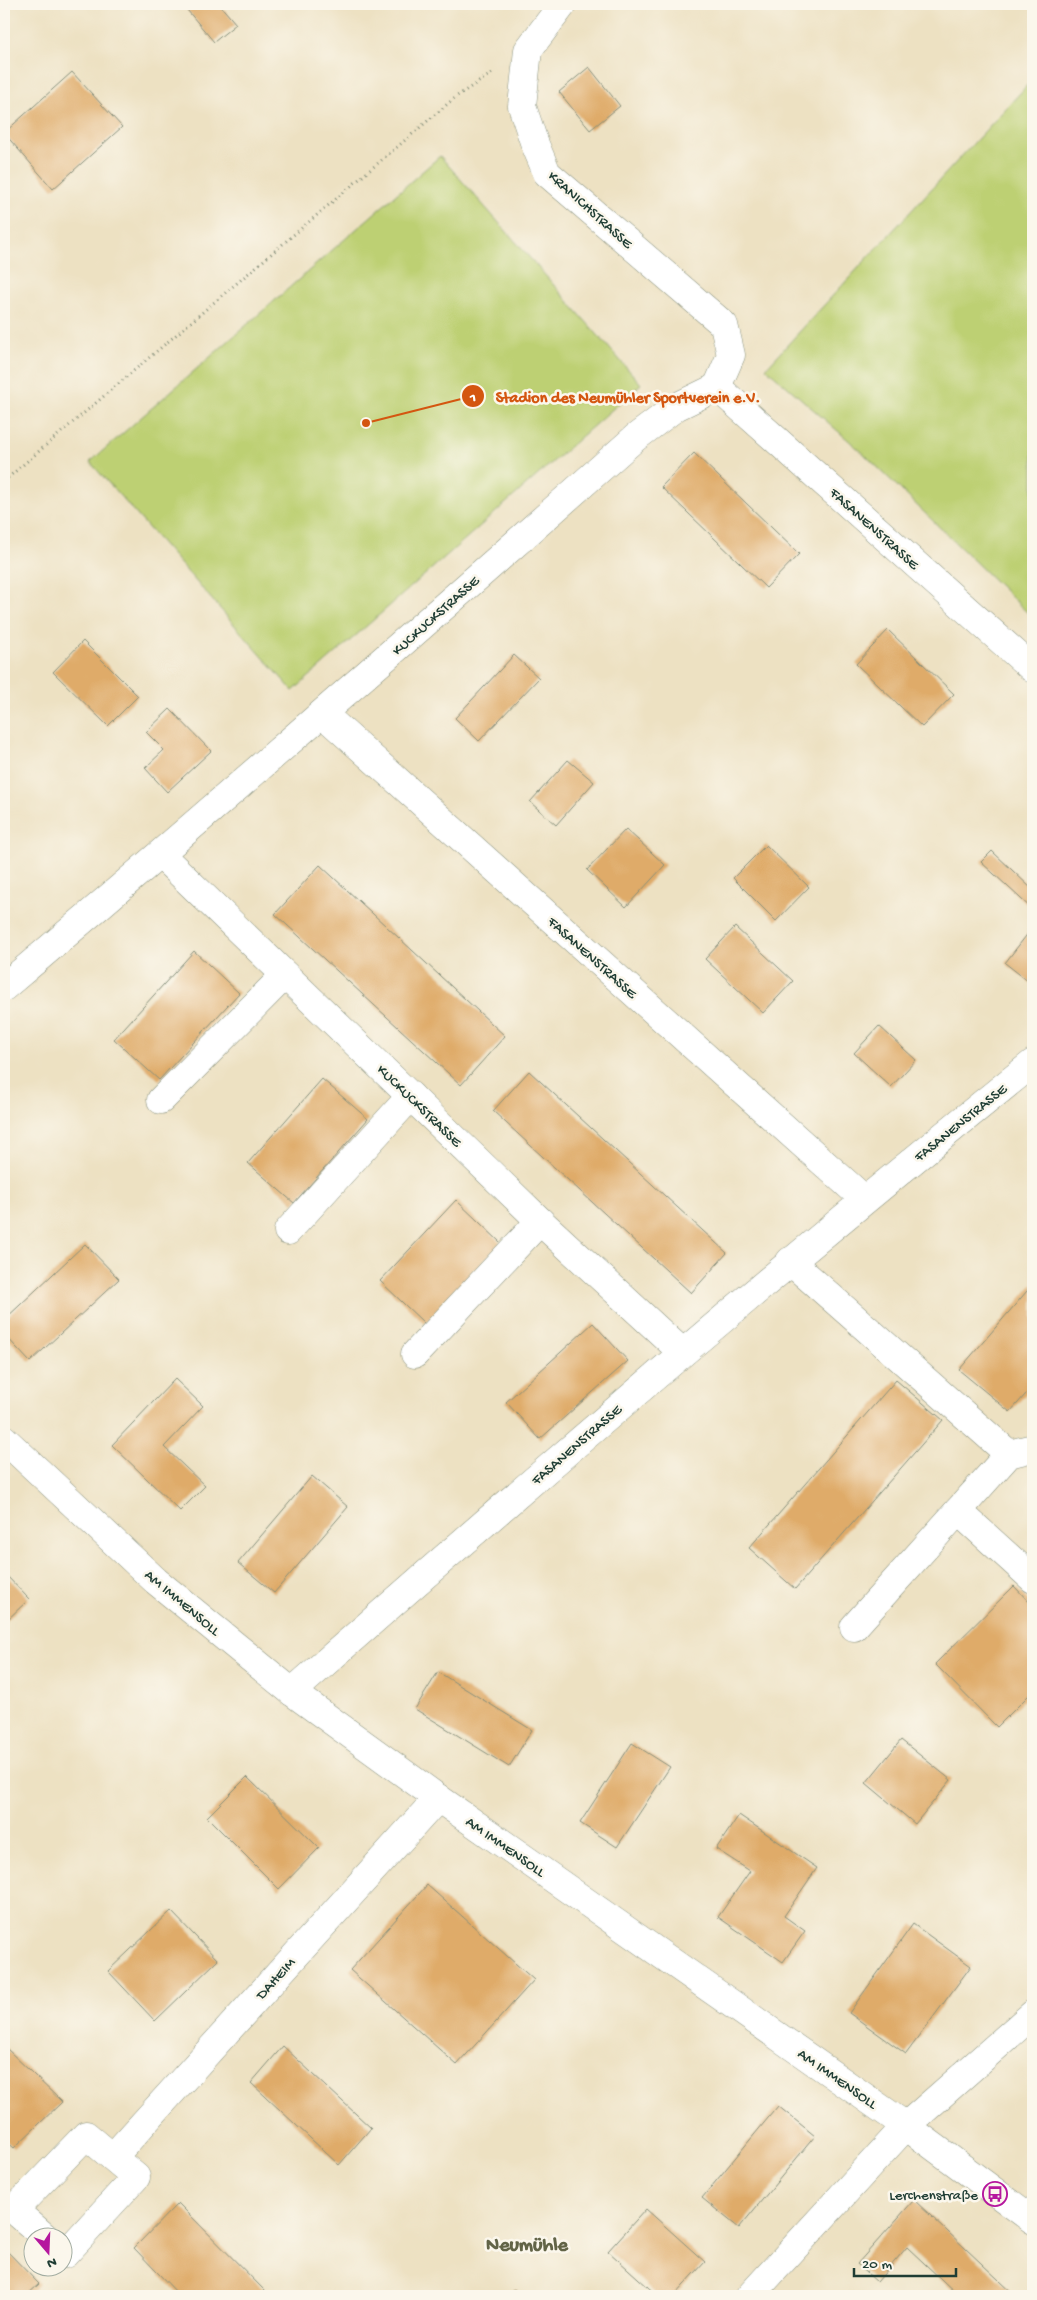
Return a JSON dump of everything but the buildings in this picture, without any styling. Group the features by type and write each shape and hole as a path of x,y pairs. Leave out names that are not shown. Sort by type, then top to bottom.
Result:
{"street":[{"path":"528,50 563,4"},
{"name":"KRANICHSTRASSE","path":"528,50 522,106 534,142 548,173 724,325 731,355 717,387"},
{"name":"FASANENSTRASSE","path":"717,387 1033,669"},
{"name":"KUCKUCKSTRASSE","path":"4,987 161,855 635,438 676,407 717,387"},
{"name":"FASANENSTRASSE","path":"323,714 864,1199"},
{"name":"KUCKUCKSTRASSE","path":"161,855 540,1221 682,1352"},
{"path":"161,1100 285,975"},
{"name":"FASANENSTRASSE","path":"292,1692 682,1352 864,1199 1033,1063"},
{"path":"288,1232 410,1096"},
{"path":"415,1354 540,1221"},
{"path":"790,1261 1021,1451 958,1512 854,1627"},
{"name":"AM IMMENSOLL","path":"4,1439 156,1581 292,1692 438,1798 906,2126 1033,2220"},
{"path":"958,1512 1033,1580"},
{"name":"DAHEIM","path":"113,2157 438,1798"},
{"path":"750,2296 906,2126 1033,2014"},
{"path":"35,2228 14,2210 86,2134 136,2177 72,2246"}],"path":[{"path":"4,482 457,96 528,50"}],"green space":[{"path":"1033,79 1033,618 863,453 766,368"},
{"path":"440,156 641,384 293,691 90,462"}],"place":[{"name":"Stadion des Neumühler Sportverein e.V.","path":"366,423"},
{"name":"Lerchenstraße","path":"995,2194"}],"district":[{"name":"Neumühle","path":"527,2243"}]}
